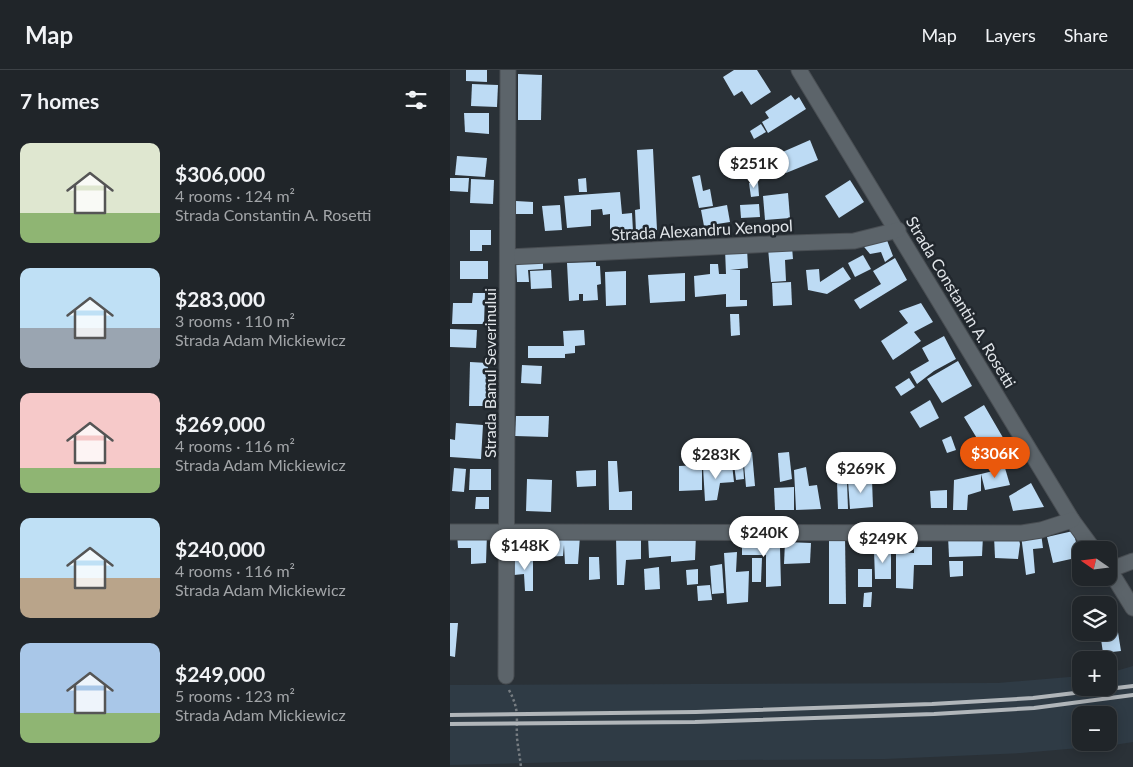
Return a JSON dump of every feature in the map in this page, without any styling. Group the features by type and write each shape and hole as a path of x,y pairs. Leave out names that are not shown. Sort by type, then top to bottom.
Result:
{"street":[{"name":"Strada Banul Severinului","path":"506,676 508,70"},
{"name":"Strada Constantin A. Rosetti","path":"799,70 898,230 1072,520 1087,541"},
{"name":"Strada Alexandru Xenopol","path":"508,257 854,241 898,230"},
{"path":"450,532 1022,533 1041,530 1072,520"},
{"path":"1118,566 1133,561"},
{"path":"1118,584 1133,608"}],"path":[{"path":"506,676 518,714 517,738 521,767"}],"shaded area":[{"path":"1133,666 1133,742 1117,745 1117,706 1072,706 1072,749 1021,753 885,759 606,761 450,765 450,685 998,683 1072,677 1072,696 1117,696 1117,671"}],"building":[{"path":"466,70 487,70 487,82 466,81"},
{"path":"734,70 757,70 771,92 751,105 742,91 734,96 723,77"},
{"path":"518,74 542,75 541,120 518,120"},
{"path":"472,84 498,85 497,107 471,106"},
{"path":"791,95 795,100 799,97 806,109 768,133 762,122 769,118 765,112"},
{"path":"464,113 489,113 489,134 465,132"},
{"path":"761,124 766,132 754,139 750,131"},
{"path":"810,140 818,160 786,173 778,154"},
{"path":"653,149 657,230 636,232 635,210 640,209 637,150"},
{"path":"457,156 487,158 485,177 455,175"},
{"path":"700,175 703,191 710,189 713,206 699,208 692,177"},
{"path":"450,178 469,178 468,192 450,191"},
{"path":"586,178 587,192 579,192 578,179"},
{"path":"471,179 494,180 493,204 470,203"},
{"path":"850,180 864,202 839,218 825,196"},
{"path":"758,182 759,196 751,197 749,183"},
{"path":"620,192 622,214 632,213 633,231 610,232 610,214 603,215 602,209 591,210 591,226 567,228 564,196"},
{"path":"788,193 790,218 765,220 763,196"},
{"path":"516,201 533,202 533,214 516,214"},
{"path":"759,204 760,217 741,218 740,205"},
{"path":"560,205 562,230 545,231 542,206"},
{"path":"727,205 730,222 704,226 701,210"},
{"path":"470,230 491,230 491,245 482,245 482,251 470,251"},
{"path":"885,235 893,256 885,262 881,252 870,254 860,242"},
{"path":"792,247 793,259 785,260 786,281 771,282 768,248"},
{"path":"747,248 748,268 730,270 740,270 740,300 747,300 747,306 726,307 726,294 695,297 694,276 710,274 710,264 718,264 719,274 726,274 725,249"},
{"path":"863,255 871,269 855,277 848,263"},
{"path":"543,256 543,269 528,270 529,282 517,282 516,258"},
{"path":"895,258 907,280 860,309 854,300 881,284 873,271"},
{"path":"460,261 488,261 488,279 460,279"},
{"path":"596,262 596,266 600,266 601,284 597,285 598,300 583,301 583,294 579,294 579,300 569,301 567,263"},
{"path":"843,267 851,279 827,294 808,290 806,270 819,269 820,282"},
{"path":"551,270 552,288 531,289 530,271"},
{"path":"626,271 626,305 606,306 605,272"},
{"path":"685,273 685,301 650,303 648,275"},
{"path":"791,282 792,305 773,306 772,283"},
{"path":"473,293 485,293 484,324 452,324 453,303 472,303"},
{"path":"921,303 933,322 914,332 921,341 893,360 881,341 908,323 899,311"},
{"path":"730,314 739,314 740,335 731,336"},
{"path":"450,329 477,330 476,348 450,347"},
{"path":"584,330 585,345 575,346 575,353 565,354 565,358 528,358 528,346 564,346 563,331"},
{"path":"944,336 956,359 934,371 917,384 910,372 929,361 922,348"},
{"path":"958,361 972,386 942,403 927,379"},
{"path":"470,362 488,363 487,406 469,406"},
{"path":"522,365 542,366 541,384 521,383"},
{"path":"909,378 915,387 901,396 895,387"},
{"path":"930,400 939,418 920,428 910,412"},
{"path":"984,405 1009,448 980,466 969,445 978,440 964,417"},
{"path":"516,416 549,416 548,437 515,436"},
{"path":"456,423 483,425 481,459 450,457 450,439 455,440"},
{"path":"951,436 956,450 947,453 942,440"},
{"path":"752,452 755,486 746,487 743,453"},
{"path":"789,452 792,479 780,482 778,453"},
{"path":"608,461 617,461 619,492 632,491 632,510 609,510"},
{"path":"732,464 734,482 720,483 717,500 705,501 703,467"},
{"path":"734,464 743,464 744,479 736,480"},
{"path":"702,465 702,490 679,491 679,466"},
{"path":"806,467 809,486 817,485 821,509 796,510 794,470"},
{"path":"454,468 466,469 464,492 452,491"},
{"path":"1005,468 1010,485 985,490 981,474"},
{"path":"470,469 491,469 491,490 469,490"},
{"path":"596,470 596,486 577,487 576,471"},
{"path":"981,474 981,491 968,495 967,510 953,510 954,480"},
{"path":"527,479 552,480 551,512 526,511"},
{"path":"872,480 873,507 850,509 848,481"},
{"path":"837,482 847,482 848,509 838,509"},
{"path":"1031,483 1044,507 1013,511 1009,496"},
{"path":"794,487 794,510 775,510 774,488"},
{"path":"947,490 947,508 931,508 930,491"},
{"path":"476,497 489,497 489,509 475,509"},
{"path":"1073,531 1076,541 1072,541 1072,559 1053,563 1047,537"},
{"path":"457,533 487,534 486,563 471,564 471,548 458,548"},
{"path":"1041,533 1043,548 1033,549 1035,573 1026,575 1021,535"},
{"path":"696,534 695,560 671,562 671,556 649,558 648,536"},
{"path":"765,535 765,548 780,548 781,586 766,587 766,555 742,555 742,536"},
{"path":"829,535 845,536 846,604 829,604"},
{"path":"1018,535 1020,544 1018,559 995,558 994,536"},
{"path":"580,536 578,564 565,564 564,545 563,556 540,557 540,537"},
{"path":"616,536 641,536 641,559 626,560 624,585 617,585"},
{"path":"948,536 983,536 982,556 949,557"},
{"path":"785,542 811,543 810,563 784,564"},
{"path":"914,547 932,547 932,565 914,565 913,589 896,588 896,552 914,553"},
{"path":"874,550 891,550 891,579 875,579"},
{"path":"737,552 736,572 749,571 748,602 727,604 724,553"},
{"path":"533,557 533,591 525,591 524,574 514,575 514,558"},
{"path":"589,557 599,557 600,579 589,580"},
{"path":"752,558 762,558 761,582 752,582"},
{"path":"949,561 963,561 963,576 950,577"},
{"path":"722,564 724,593 712,594 710,566"},
{"path":"659,567 660,589 645,590 644,569"},
{"path":"698,569 698,584 687,585 686,570"},
{"path":"858,569 872,569 872,587 858,587"},
{"path":"710,585 712,600 698,601 697,586"},
{"path":"872,592 871,607 863,607 864,593"},
{"path":"450,623 458,623 455,657 450,656"},
{"path":"1117,626 1121,651 1103,651 1101,641 1117,641"}],"railway":[{"path":"450,715 696,712 932,704 1033,698 1133,686"},
{"path":"450,724 695,722 934,714 1034,708 1133,695"}]}
